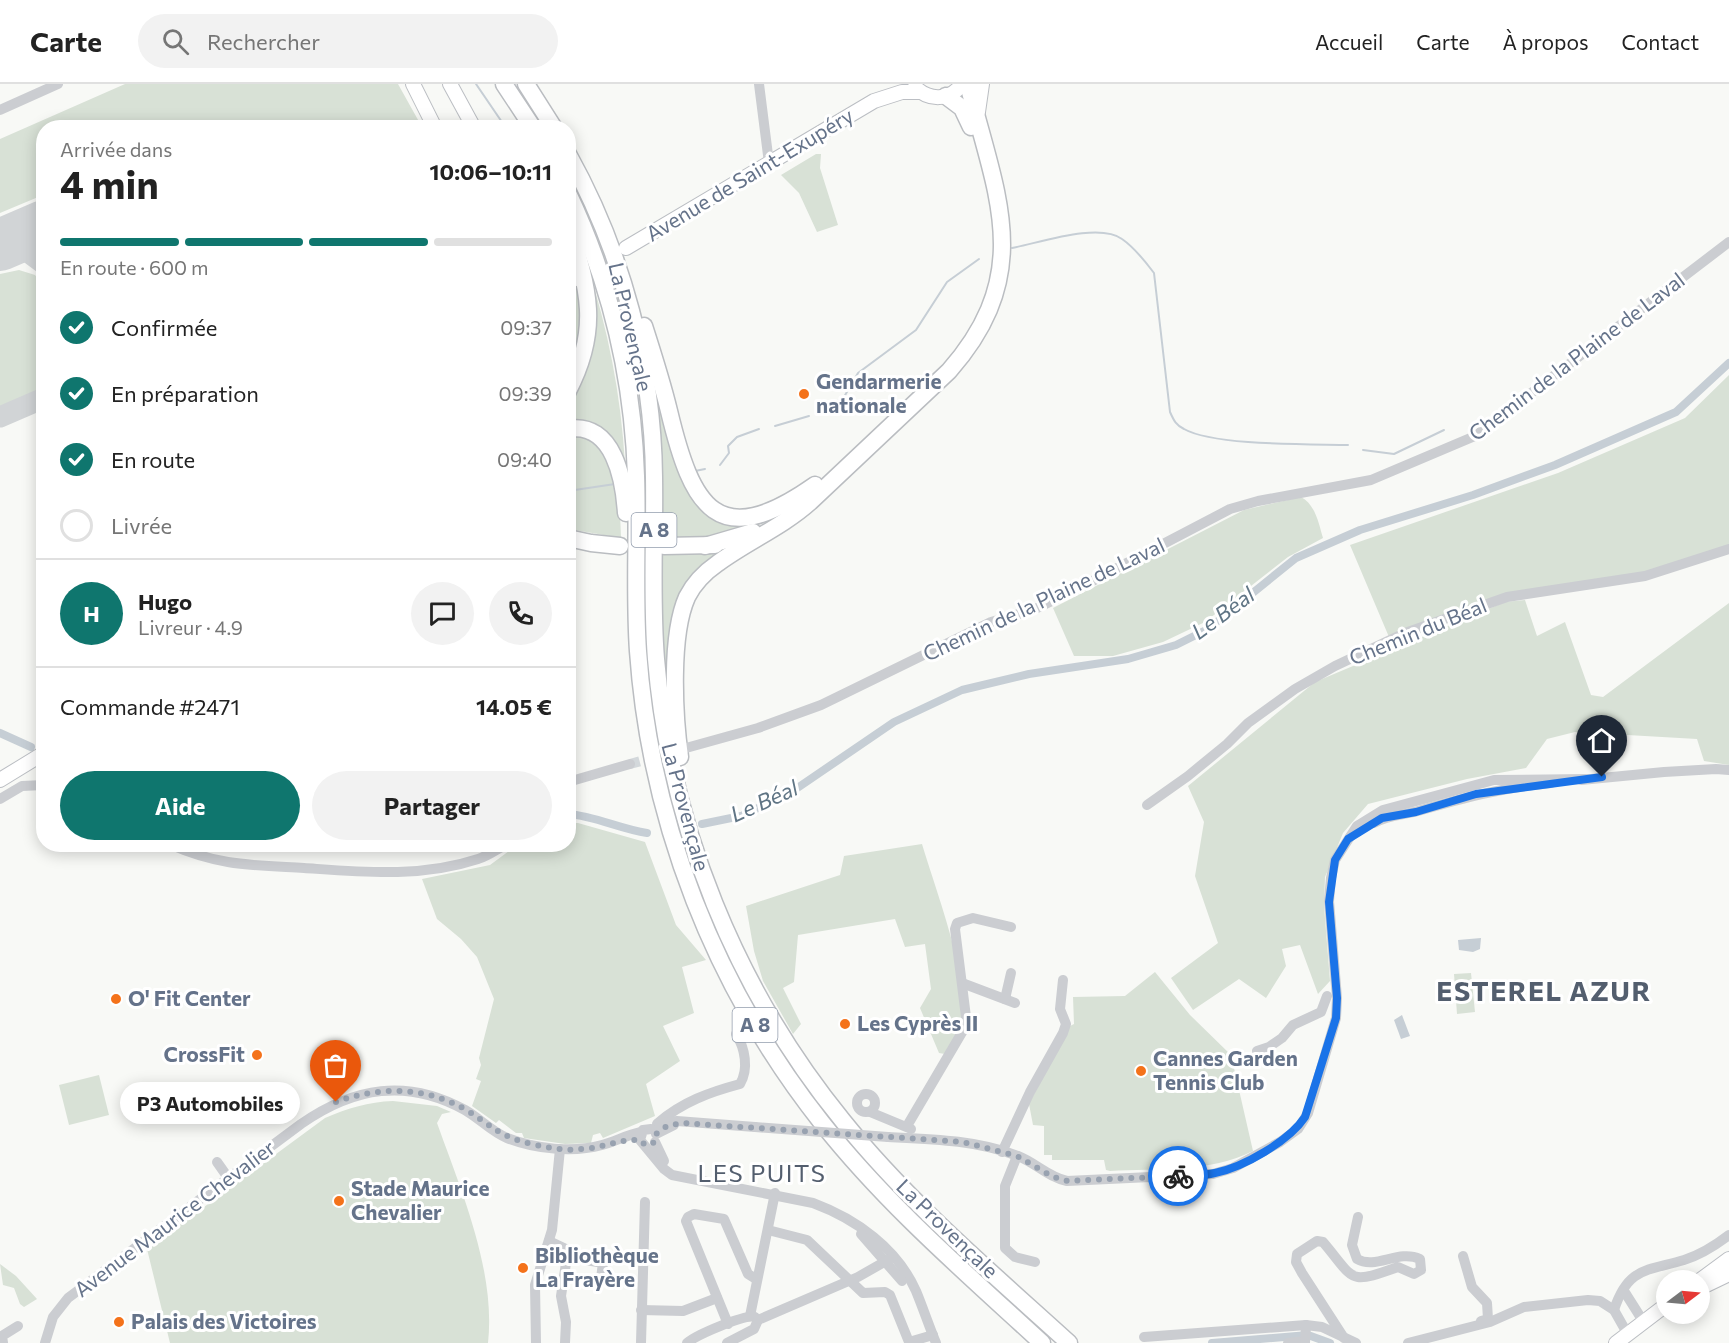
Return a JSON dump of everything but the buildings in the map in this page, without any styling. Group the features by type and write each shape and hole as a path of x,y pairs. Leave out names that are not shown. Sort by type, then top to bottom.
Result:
{"highway":[{"path":"504,84 528,120"},
{"path":"526,84 549,120"},
{"path":"695,853 680,761 676,712 681,617 688,595 701,578 719,562 800,511 936,384 960,358 980,329 997,287 1002,262 1003,236 1000,202 968,84"},
{"path":"705,546 741,537 770,524 790,510 948,360 971,330 986,296 995,251 993,211 969,120 958,104 946,96"},
{"name":"La Provençale","path":"576,170 596,210 623,285 646,385 654,474 653,597 657,669 670,762 695,853 717,911 745,971 780,1033 824,1096 868,1151 918,1204 1069,1343"},
{"path":"596,210 615,244 633,288 679,453 699,496 719,512 750,517 774,511 820,481"},
{"name":"La Provençale","path":"576,211 607,294 628,390 636,478 638,652 650,752 679,861 717,954 764,1040 823,1124 864,1171 947,1256 1042,1343"},
{"path":"576,251 586,286 590,324 581,367 576,376"},
{"path":"576,429 594,433 613,454 622,475 631,600 638,652"},
{"path":"664,546 734,544 763,535"},
{"path":"576,540 620,546"}],"main road":[{"path":"413,84 431,120"},
{"path":"450,84 470,120"},
{"name":"Avenue de Saint-Exupéry","path":"874,101 892,84"},
{"path":"946,96 962,84"},
{"path":"978,126 982,84"},
{"name":"Avenue de Saint-Exupéry","path":"626,248 874,101 916,88 932,97 946,96"},
{"path":"0,770 36,749"},
{"path":"0,780 36,758"},
{"path":"1710,1273 1729,1259"},
{"path":"1710,1283 1729,1274"},
{"path":"1616,1343 1656,1312"}],"street":[{"path":"0,110 58,84"},
{"path":"759,84 769,163"},
{"name":"Chemin de la Plaine de Laval","path":"686,748 758,728 821,705 991,622 1033,610 1079,588 1230,509 1258,501 1371,480 1475,436 1729,242"},
{"name":"Chemin du Béal","path":"1147,805 1188,776 1227,744 1248,723 1295,689 1335,666 1397,637 1507,597 1645,576 1729,549"},
{"path":"576,780 630,764"},
{"name":"Avenue Maurice Chevalier","path":"45,1343 53,1317 69,1298 322,1110 349,1098 375,1091 404,1090 436,1096 465,1109 506,1138 560,1149 582,1149 650,1135 680,1122 963,1142 1002,1152 1015,1161 1068,1181 1213,1174 1233,1168 1298,1129 1308,1113 1336,1018 1337,998 1330,890 1335,860 1357,826 1383,810 1466,785 1494,780 1588,779 1716,768 1729,770"},
{"path":"0,799 22,786 36,785"},
{"path":"187,852 201,858 249,866 388,872 427,871 480,858 492,852"},
{"path":"907,1126 964,1029 966,1017 955,929 957,923 973,918 1011,927"},
{"path":"962,983 1010,1001 1011,973"},
{"path":"1002,1152 1030,1092 1063,1033 1066,1024 1060,1009 1063,980"},
{"path":"1257,1051 1269,1047 1282,1038 1293,1024 1321,1012 1328,996"},
{"name":"Avenue Maurice Chevalier","path":"650,1135 686,1103 711,1092 740,1084 744,1078 745,1048 736,1034"},
{"path":"870,1112 875,1104 874,1093 858,1094 858,1107 864,1113 870,1112 907,1126 919,1138"},
{"path":"680,1122 686,1103"},
{"path":"650,1135 664,1169 672,1174 775,1193 813,1203 860,1233 891,1260 935,1339 909,1342 890,1295 885,1292 863,1293 807,1240 768,1230"},
{"path":"536,1343 535,1286 549,1241 560,1149"},
{"path":"217,1161 229,1179"},
{"path":"1015,1161 1005,1186 1005,1248 1015,1257 1035,1262"},
{"path":"727,1343 754,1329 756,1279 775,1193"},
{"path":"641,1343 645,1202"},
{"path":"728,1324 686,1221 688,1217 694,1214 724,1219 748,1274 756,1279"},
{"path":"1344,1338 1302,1273 1296,1262 1297,1254 1317,1241 1323,1242 1353,1277 1362,1280 1398,1268 1414,1274 1421,1270 1422,1265 1420,1259 1413,1256 1395,1256 1369,1264 1357,1259 1352,1245 1358,1217"},
{"path":"1614,1310 1632,1277 1645,1269 1686,1260 1729,1235"},
{"path":"549,1241 568,1250 569,1257 561,1296 566,1322 565,1343"},
{"path":"1451,1334 1457,1327 1488,1318 1487,1303 1472,1287 1463,1256"},
{"path":"569,1257 603,1263 601,1278 606,1282"},
{"path":"687,1343 728,1324 754,1318 851,1281 891,1260"},
{"path":"1624,1291 1643,1321"},
{"path":"641,1310 683,1311 717,1298"},
{"path":"1408,1343 1451,1334 1490,1322 1524,1307 1544,1303 1600,1301 1614,1310 1628,1334"},
{"path":"3,1343 2,1336 18,1326"},
{"path":"1288,1343 1322,1327 1356,1343"},
{"path":"1144,1337 1305,1336"}],"shaded area":[{"path":"125,84 398,84 418,120 43,120"},
{"path":"36,123 36,198 0,213 0,139"},
{"path":"816,154 821,154 820,168 838,225 817,232 799,193 781,175"},
{"path":"587,264 612,362 625,464 619,452 576,426 576,383 592,350 595,316"},
{"path":"19,270 36,276 36,391 0,407 0,274"},
{"path":"580,285 585,327 576,357 576,288"},
{"path":"1729,375 1729,546 1682,563 1609,580 1545,587 1389,637 1350,545 1558,473 1685,418"},
{"path":"665,411 702,506 771,518 732,534 663,540 663,469 659,412"},
{"path":"576,435 587,437 598,444 612,467 620,512 621,538 576,530"},
{"path":"1301,497 1313,510 1323,538 1288,557 1205,622 1163,642 1113,656 1074,656 1053,608 1244,510"},
{"path":"728,551 699,572 667,691 663,642 663,554"},
{"path":"1525,600 1537,636 1565,622 1591,695 1603,697 1729,603 1729,765 1704,761 1697,739 1575,732 1547,739 1526,768 1467,779 1368,804 1343,833 1325,877 1324,906 1330,981 1318,994 1300,945 1282,949 1286,966 1266,998 1239,979 1193,1010 1171,978 1218,943 1195,876 1204,822 1188,786 1315,682 1505,602"},
{"path":"576,823 645,842 676,925 706,960 682,967 694,1013 663,1026 680,1061 646,1084 655,1116 603,1138 600,1133 593,1135 591,1143 565,1144 524,1138 522,1133 516,1133 499,1120 496,1123 472,1106 481,1081 476,1079 481,1065 479,1058 494,999 477,957 461,939 437,919 422,879 490,865 508,852 576,852"},
{"path":"922,844 951,936 962,987 964,1009 962,1026 957,1037 945,1054 939,1053 920,1008 931,989 925,944 905,947 895,919 798,935 794,982 783,988 801,1024 793,1034 763,981 754,951 746,906 840,875 844,856"},
{"path":"1481,938 1480,949 1473,952 1459,950 1458,940"},
{"name":"Cannes Garden Tennis Club","path":"1155,972 1190,1015 1231,1055 1253,1151 1219,1163 1165,1169 1110,1171 1106,1170 1104,1160 1052,1160 1052,1155 1044,1155 1044,1126 1033,1125 1029,1104 1070,1026 1074,1024 1073,997 1125,996"},
{"path":"1471,973 1475,1012 1457,1014 1454,974"},
{"path":"1402,1015 1410,1036 1401,1039 1394,1020"},
{"path":"99,1075 109,1115 69,1125 59,1085"},
{"name":"Stade Maurice Chevalier","path":"393,1101 437,1106 451,1112 442,1114 437,1123 466,1203 482,1259 489,1316 488,1343 170,1343 147,1249 325,1118 358,1106"},
{"path":"0,1264 16,1276 37,1299 24,1307 20,1304 14,1288 3,1285"}],"waterway":[{"path":"476,84 501,120"},
{"path":"1012,248 1068,235 1112,234 1122,239 1143,259 1154,273 1170,412 1181,427 1198,435 1217,439 1348,445"},
{"path":"824,409 844,397 858,373 916,330 947,282 979,259"},
{"name":"Le Béal","path":"702,824 741,816 790,793 894,722 962,690 1029,674 1128,659 1176,645 1208,629 1296,558 1360,530 1473,495 1555,465 1676,412 1729,363"},
{"path":"775,426 809,416"},
{"path":"720,465 729,453 728,446 737,437 759,429"},
{"path":"1363,450 1394,454 1444,430"},
{"path":"695,471 705,469"},
{"path":"576,490 615,484"},
{"name":"Le Béal","path":"0,733 31,747"},
{"name":"Le Béal","path":"576,815 647,833"},
{"path":"1212,1343 1308,1335 1330,1343"}],"taxiway":[{"path":"1,244 24,249 36,258"},
{"path":"0,417 36,401"}],"runway":[{"path":"0,245 36,229"}],"tunnel":[{"path":"630,764 659,756"}],"way so far":[{"path":"336,1102 375,1091 404,1090 436,1096 465,1109 506,1138 560,1149 582,1149 618,1140 640,1140 644,1144 651,1145 656,1140 656,1134 667,1126 683,1123 963,1142 1017,1156 1059,1180 1068,1181 1178,1176"}],"place":[{"name":"Gendarmerie nationale","path":"804,394"},
{"name":"O' Fit Center","path":"116,999"},
{"name":"Les Cyprès II","path":"845,1024"},
{"name":"CrossFit","path":"257,1055"},
{"name":"Cannes Garden Tennis Club","path":"1141,1071"},
{"name":"P3 Automobiles","path":"336,1102"},
{"name":"Stade Maurice Chevalier","path":"339,1201"},
{"name":"Bibliothèque La Frayère","path":"523,1268"},
{"name":"Palais des Victoires","path":"119,1322"}],"district":[{"name":"ESTEREL AZUR","path":"1544,992"},
{"name":"LES PUITS","path":"762,1174"}],"route":[{"path":"1178,1176 1213,1174 1233,1168 1280,1142 1298,1129 1308,1113 1336,1018 1337,998 1329,902 1335,860 1348,839 1382,818 1416,812 1476,794 1602,777"}]}
